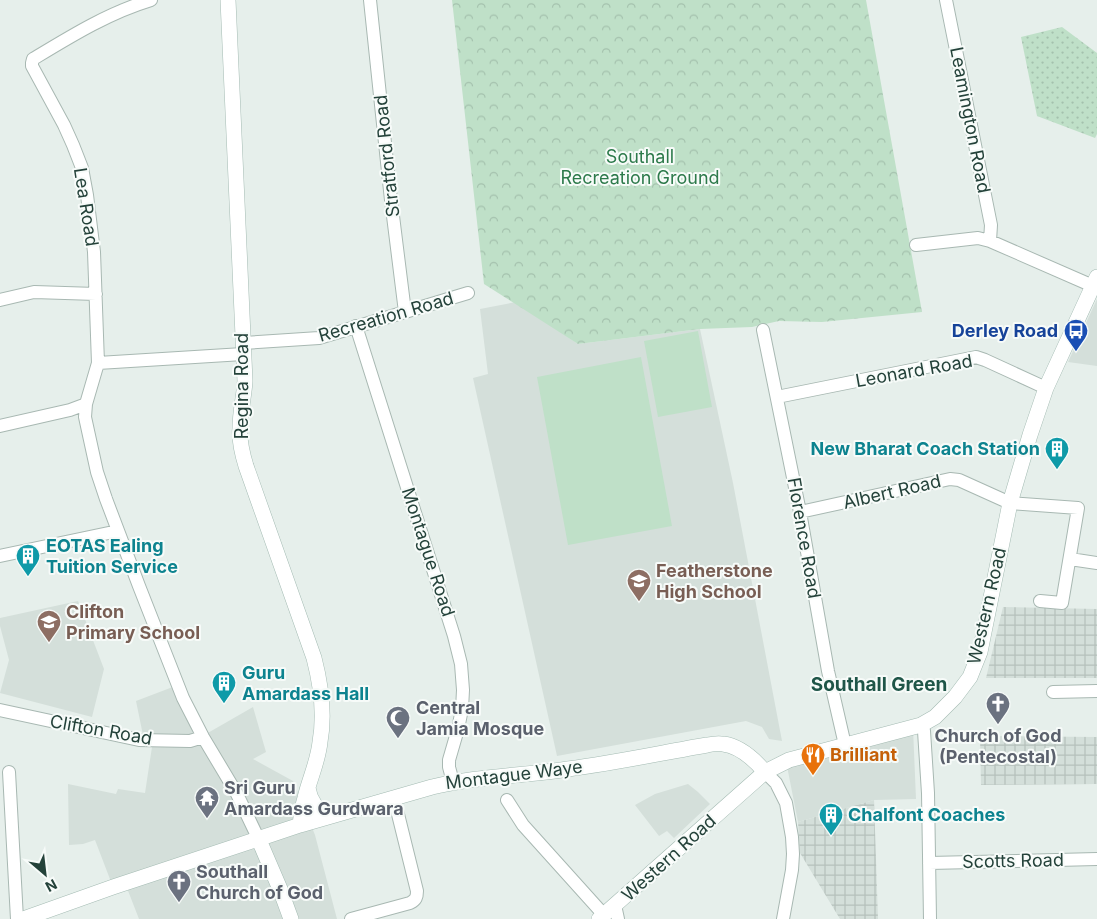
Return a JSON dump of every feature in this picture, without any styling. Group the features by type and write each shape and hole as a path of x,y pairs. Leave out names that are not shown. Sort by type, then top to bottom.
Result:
{"street":[{"name":"Lea Road","path":"150,0 108,16 70,36 33,59 32,66 64,125 82,168 91,221 98,363 86,404 85,417 97,472 174,677 191,716 237,794 259,840"},
{"name":"Stratford Road","path":"370,0 405,312"},
{"name":"Leamington Road","path":"946,0 991,225 990,241"},
{"name":"Regina Road","path":"228,2 243,348 244,392 240,428 242,454 314,658 321,692 322,718 320,742 317,760 305,797 300,825"},
{"path":"916,245 978,238 1095,282"},
{"name":"Western Road","path":"609,915 765,772 789,760 921,725 935,717 955,697 970,677 980,652 1010,503 1030,435 1046,388 1095,282"},
{"path":"0,300 34,292 96,294"},
{"name":"Recreation Road","path":"98,363 243,348 313,338 468,293"},
{"name":"Montague Road","path":"356,326 462,664 462,709 449,760 453,782"},
{"name":"Florence Road","path":"763,330 800,512 828,671 845,745"},
{"name":"Leonard Road","path":"777,397 976,357 1046,388"},
{"path":"0,426 70,410 86,404"},
{"name":"Albert Road","path":"800,512 950,479 959,480 1010,503"},
{"path":"1010,503 1078,508 1062,603 1040,601"},
{"path":"0,556 118,531"},
{"path":"1070,559 1097,563"},
{"path":"1053,692 1097,691"},
{"name":"Clifton Road","path":"0,710 139,740 190,741 203,737"},
{"path":"921,725 924,731 928,793 930,919"},
{"name":"Montague Waye","path":"23,919 300,825 473,778 536,774 722,744 735,747 744,752 765,772"},
{"path":"8,772 17,919"},
{"path":"765,772 776,783 786,803 792,837 792,870 783,919"},
{"path":"308,788 309,796 314,805 327,817"},
{"path":"351,919 410,903 417,896 394,798"},
{"path":"507,800 523,825 609,915"},
{"path":"259,840 291,919"},
{"name":"Scotts Road","path":"929,863 1097,859"}],"shaded area":[{"path":"1097,299 1097,366 1068,362"},
{"name":"Featherstone High School","path":"516,302 578,344 700,329 733,483 782,741 769,739 762,727 746,721 557,756 473,378 488,374 480,309"},
{"name":"Clifton Primary School","path":"78,601 104,669 92,717 0,693 9,660 0,626 0,618"},
{"path":"1003,607 1097,609 1097,678 986,678"},
{"path":"178,685 206,734 253,707 266,752 253,759 293,781 315,835 337,919 139,919 125,883 113,887 95,840 83,844 69,845 68,784 116,794 118,789 145,793 152,747 145,745 136,701"},
{"path":"913,728 916,799 874,800 798,822 785,756"},
{"path":"980,736 1097,737 1097,784 981,785"},
{"path":"688,784 710,804 674,838 667,831 659,836 635,805 655,794"},
{"path":"874,800 878,919 840,919 800,853 798,822"}],"green space":[{"name":"Southall Recreation Ground","path":"452,0 866,0 922,312 822,322 779,321 752,327 700,329 578,344 484,284"},
{"path":"1062,27 1097,53 1097,134 1095,138 1037,116 1021,37"},
{"path":"698,331 712,407 658,417 644,341"},
{"path":"641,357 672,526 568,545 537,377"}],"place":[{"name":"Derley Road","path":"1076,352"},
{"name":"New Bharat Coach Station","path":"1057,470"},
{"name":"EOTAS Ealing Tuition Service","path":"28,577"},
{"name":"Featherstone High School","path":"639,602"},
{"name":"Clifton Primary School","path":"49,643"},
{"name":"Guru Amardass Hall","path":"224,704"},
{"name":"Church of God (Pentecostal)","path":"998,725"},
{"name":"Central Jamia Mosque","path":"398,739"},
{"name":"Brilliant","path":"813,776"},
{"name":"Sri Guru Amardass Gurdwara","path":"207,819"},
{"name":"Chalfont Coaches","path":"831,836"},
{"name":"Southall Church of God","path":"179,903"}],"district":[{"name":"Southall Green","path":"879,684"}]}
